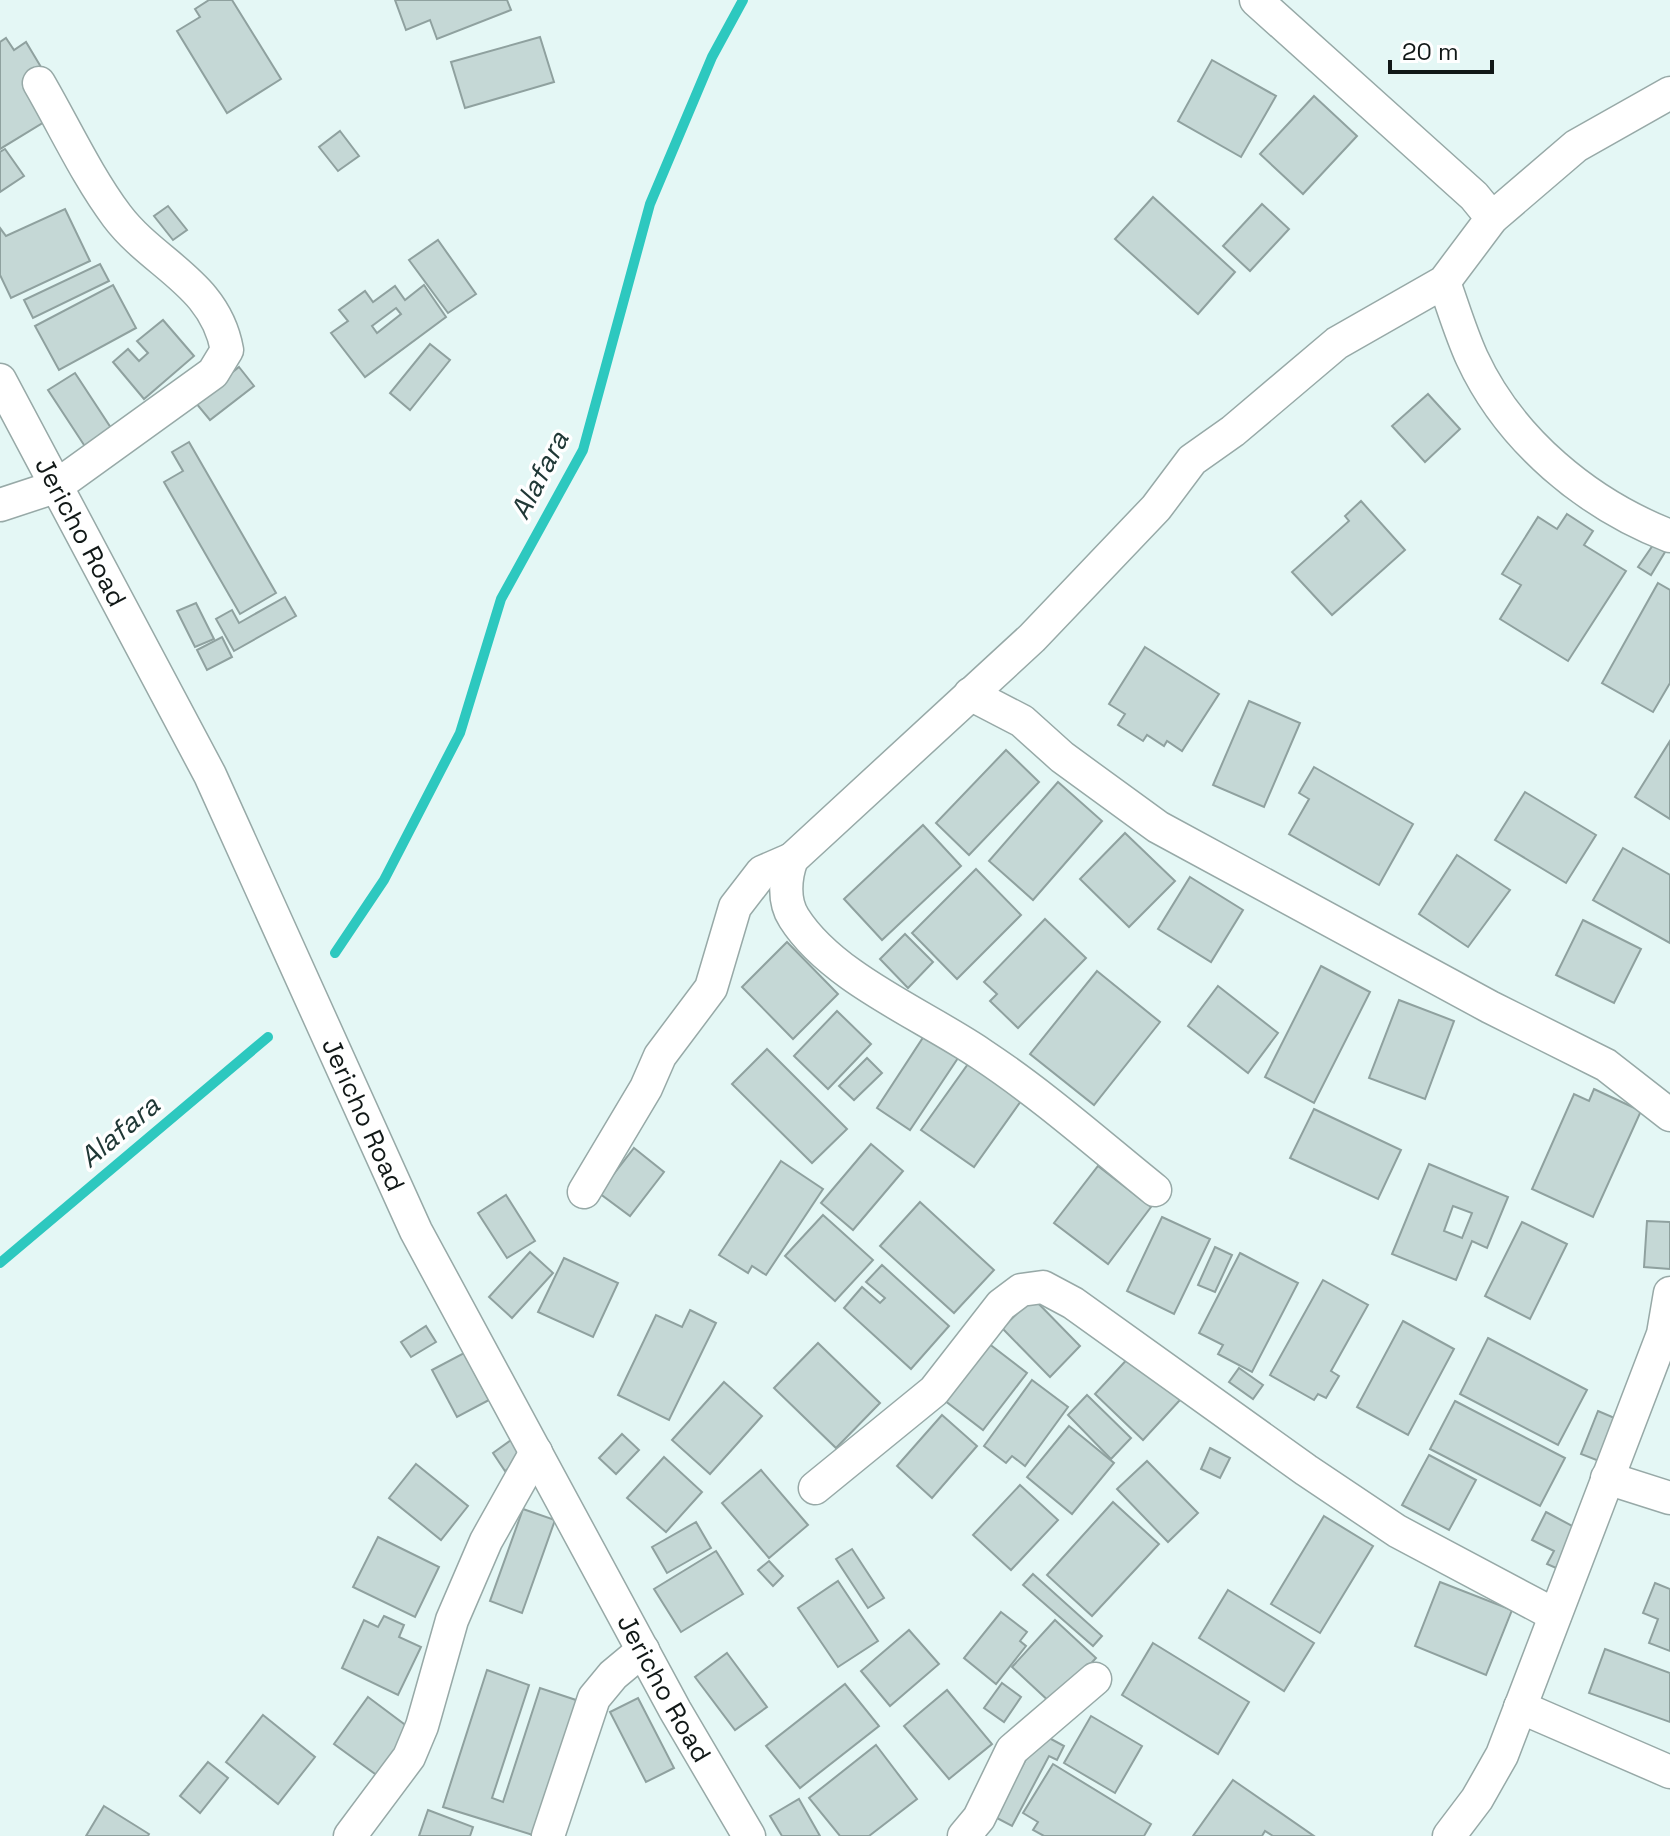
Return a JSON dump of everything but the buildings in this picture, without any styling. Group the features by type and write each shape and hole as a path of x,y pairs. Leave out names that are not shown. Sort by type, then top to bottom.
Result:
{"street":[{"path":"1256,0 1474,196 1492,218"},
{"path":"0,505 55,487 213,373 227,350 220,322 209,303 188,279 147,248 117,215 39,83"},
{"path":"584,1192 646,1088 660,1056 711,988 735,907 762,872 792,859 1032,638 1146,519 1192,460 1233,431 1337,343 1444,282 1492,218 1576,146 1670,93"},
{"path":"1444,282 1472,358 1496,401 1530,442 1590,495 1628,519 1670,536"},
{"name":"Jericho Road","path":"0,380 210,775 416,1231 643,1650 749,1836"},
{"path":"970,694 1022,721 1062,757 1158,827 1490,1007 1606,1065 1670,1115"},
{"path":"792,859 787,872 787,899 792,916 807,935 847,971 1032,1090 1155,1190"},
{"path":"815,1488 934,1391 1001,1305 1021,1290 1043,1287 1073,1303 1306,1470 1397,1531 1555,1615"},
{"path":"1449,1836 1477,1799 1502,1755 1663,1334 1670,1293"},
{"path":"350,1836 409,1757 422,1726 452,1620 486,1541 536,1452"},
{"path":"1607,1478 1670,1498"},
{"path":"548,1836 594,1698 613,1675 643,1650"},
{"path":"964,1836 979,1818 1012,1750 1095,1679"},
{"path":"1520,1707 1670,1772"}],"waterway":[{"name":"Alafara","path":"335,953 384,880 460,733 501,599 583,450 650,204 712,57 743,0"},
{"name":"Alafara","path":"0,1263 268,1037"}]}
